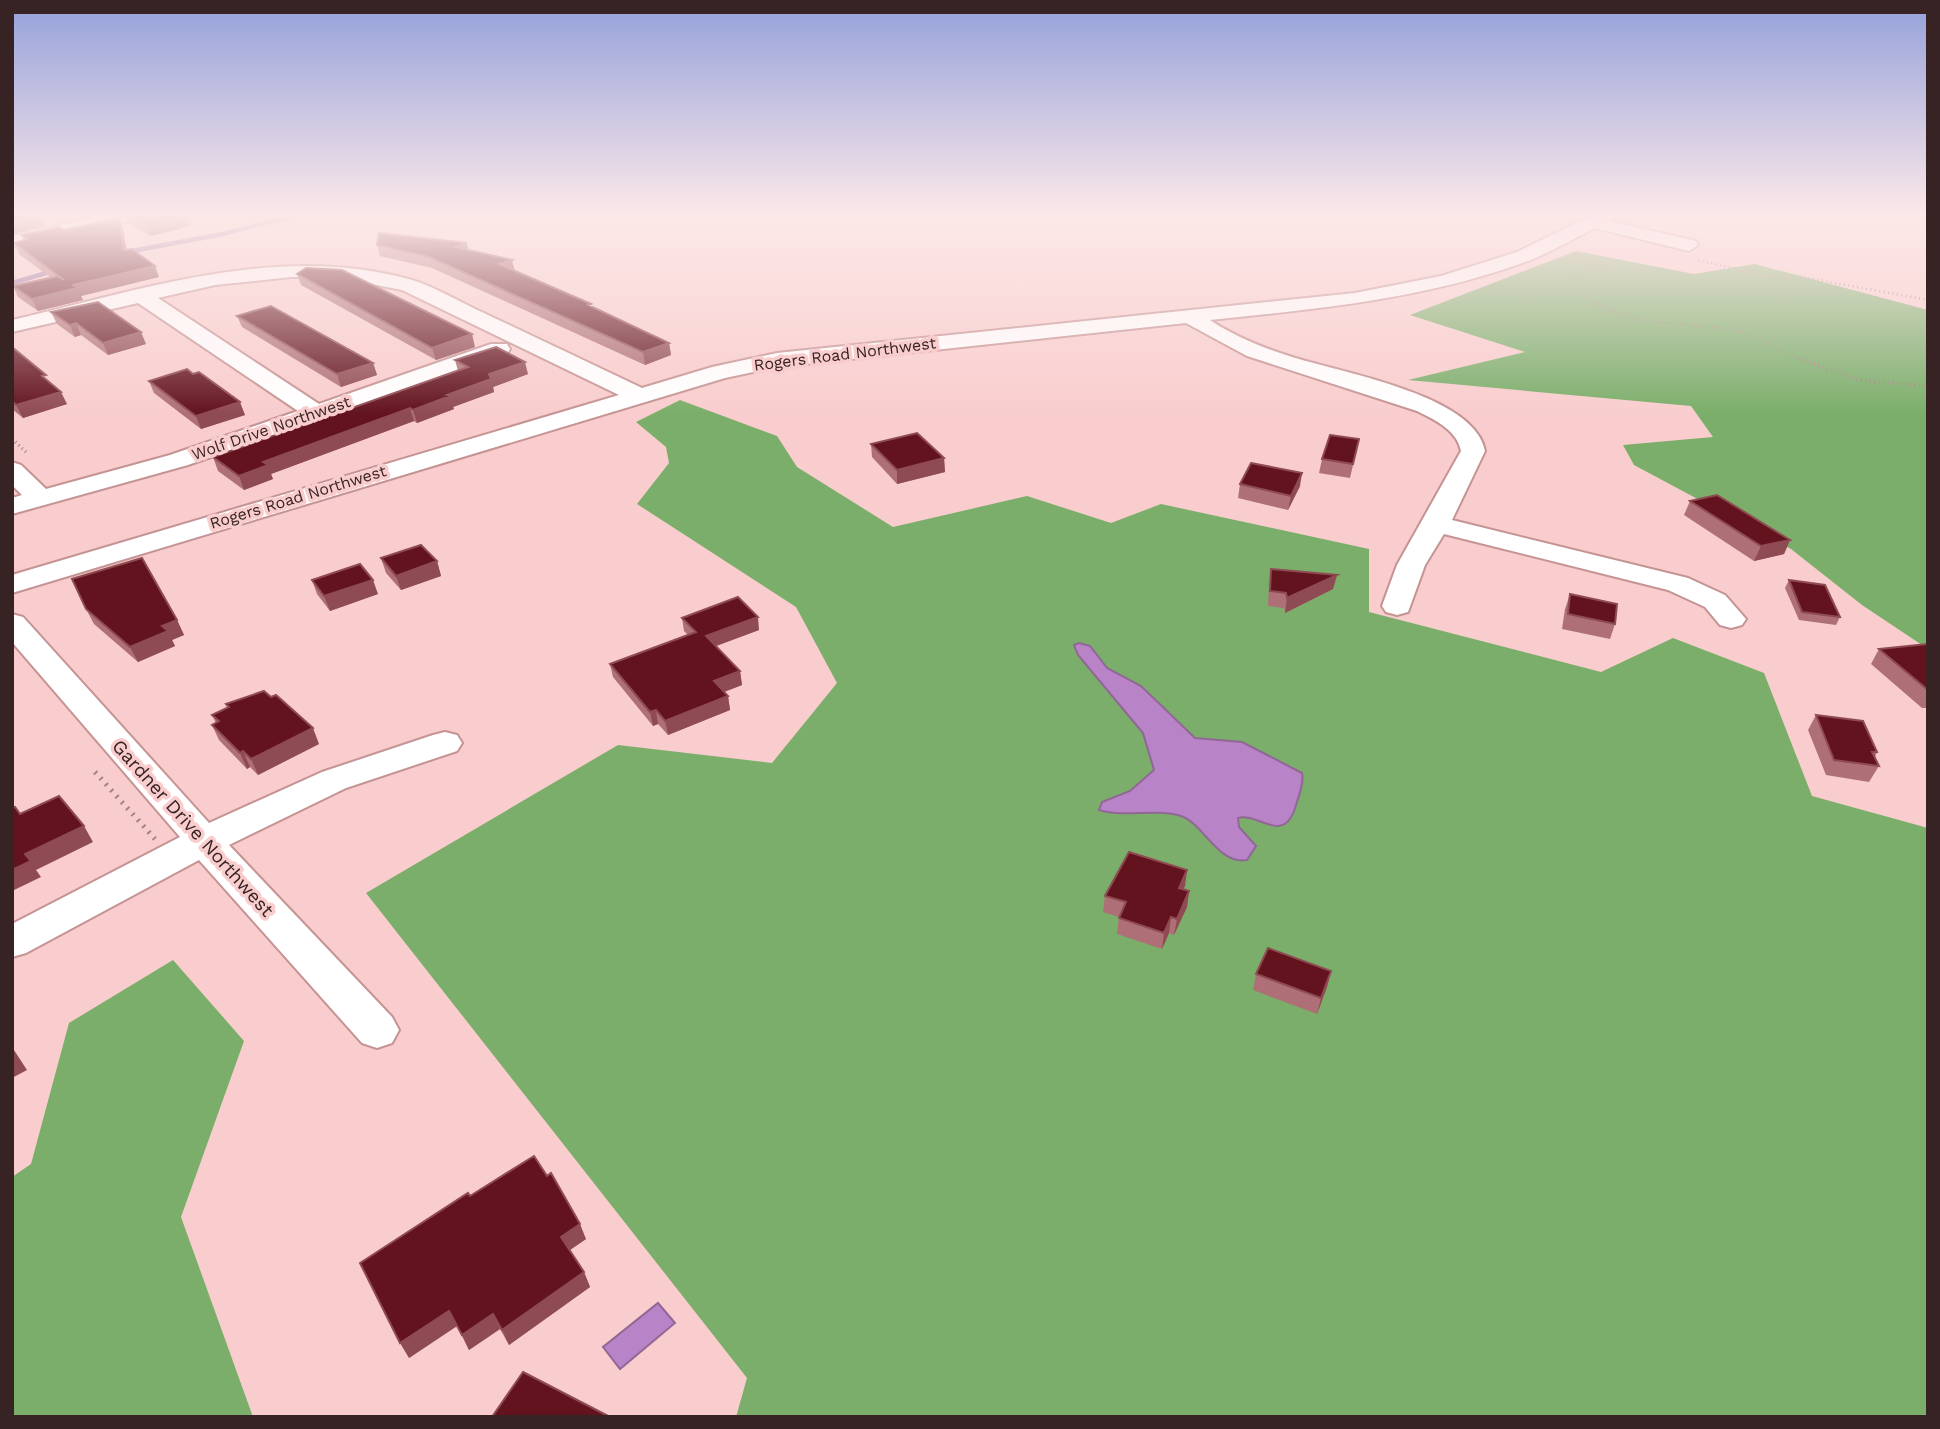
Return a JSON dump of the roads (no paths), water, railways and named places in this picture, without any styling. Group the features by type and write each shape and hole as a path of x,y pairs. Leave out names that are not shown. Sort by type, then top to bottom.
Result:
{"street":[{"path":"12,326 140,295 215,281"},
{"path":"386,281 408,285 638,395"},
{"name":"Rogers Road Northwest","path":"12,584 638,395 777,360 1355,299 1446,281"},
{"path":"140,295 316,412"},
{"path":"1191,317 1232,342 1417,402 1460,426 1471,439 1473,451 1436,524 1411,565 1397,606"},
{"name":"Wolf Drive Northwest","path":"12,506 179,460 527,340"},
{"path":"21,463 40,499"},
{"path":"1436,524 1678,584 1715,601 1731,619"},
{"name":"Gardner Drive Northwest","path":"12,623 204,841 377,1030"},
{"path":"12,942 204,841 334,780 445,743"}],"waterway":[{"path":"12,283 20,281"}]}
